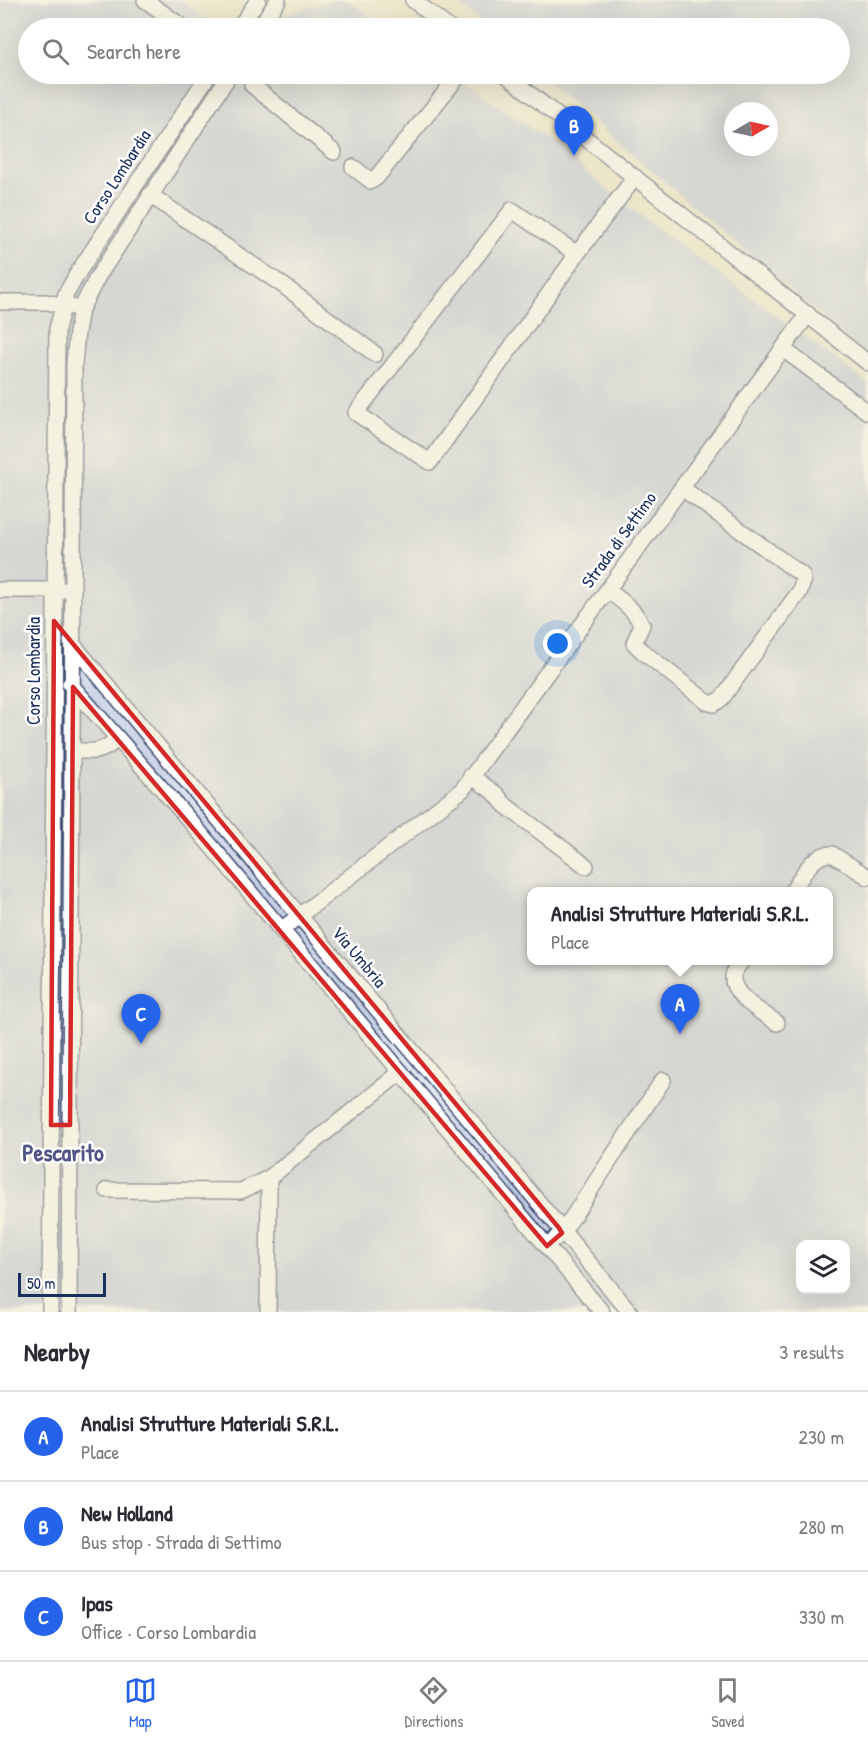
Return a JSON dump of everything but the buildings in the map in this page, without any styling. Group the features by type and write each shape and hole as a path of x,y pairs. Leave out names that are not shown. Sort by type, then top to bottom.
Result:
{"street":[{"path":"145,0 170,18"},
{"path":"246,18 258,0"},
{"path":"268,18 278,0"},
{"path":"413,1 435,18"},
{"name":"Corso Lombardia","path":"50,1312 57,329 62,304 79,271 202,84"},
{"path":"69,1312 74,363 77,332 81,309 97,278 223,84"},
{"path":"252,84 334,152"},
{"path":"353,167 371,181 376,178 452,84"},
{"path":"518,84 868,363"},
{"path":"577,254 512,210 356,413 430,462 577,254 635,177"},
{"path":"150,195 284,286 375,354"},
{"path":"0,302 46,302 81,309"},
{"name":"Strada di Settimo","path":"281,930 462,790 808,314"},
{"path":"783,349 868,412"},
{"path":"55,451 74,451"},
{"path":"607,590 636,615 642,625 634,643 642,651 707,702 714,704 722,698 800,591 802,575 682,488"},
{"path":"0,590 73,590"},
{"name":"Via Umbria","path":"54,621 630,1312"},
{"path":"54,667 186,816 602,1312"},
{"path":"72,750 99,751 108,747 117,738"},
{"path":"471,776 585,866"},
{"path":"186,816 202,799"},
{"path":"53,804 72,805"},
{"path":"795,887 812,862 827,853 868,877"},
{"path":"739,965 734,972 733,983 740,995 777,1023"},
{"path":"107,1190 241,1191 269,1178 401,1072"},
{"path":"547,1246 562,1233 663,1080"},
{"path":"51,1125 70,1125"},
{"path":"469,1153 486,1140"},
{"path":"268,1312 269,1178"}],"highlighted area":[{"path":"54,621 559,1228 562,1233 547,1246 73,687 70,1125 51,1125"}],"shaded area":[{"path":"0,0 180,0 205,18 18,18 18,84 466,84 549,141 634,211 868,383 868,1312 0,1312"},
{"path":"334,0 347,0 373,18 270,18"},
{"path":"454,0 868,0 868,352 866,355 551,84 850,84 850,18 475,18"}],"place":[{"name":"New Holland","path":"574,156"},
{"name":"Analisi Strutture Materiali S.R.L.","path":"680,1034"},
{"name":"Ipas","path":"141,1044"}],"district":[{"name":"Pescarito","path":"63,1153"}]}
